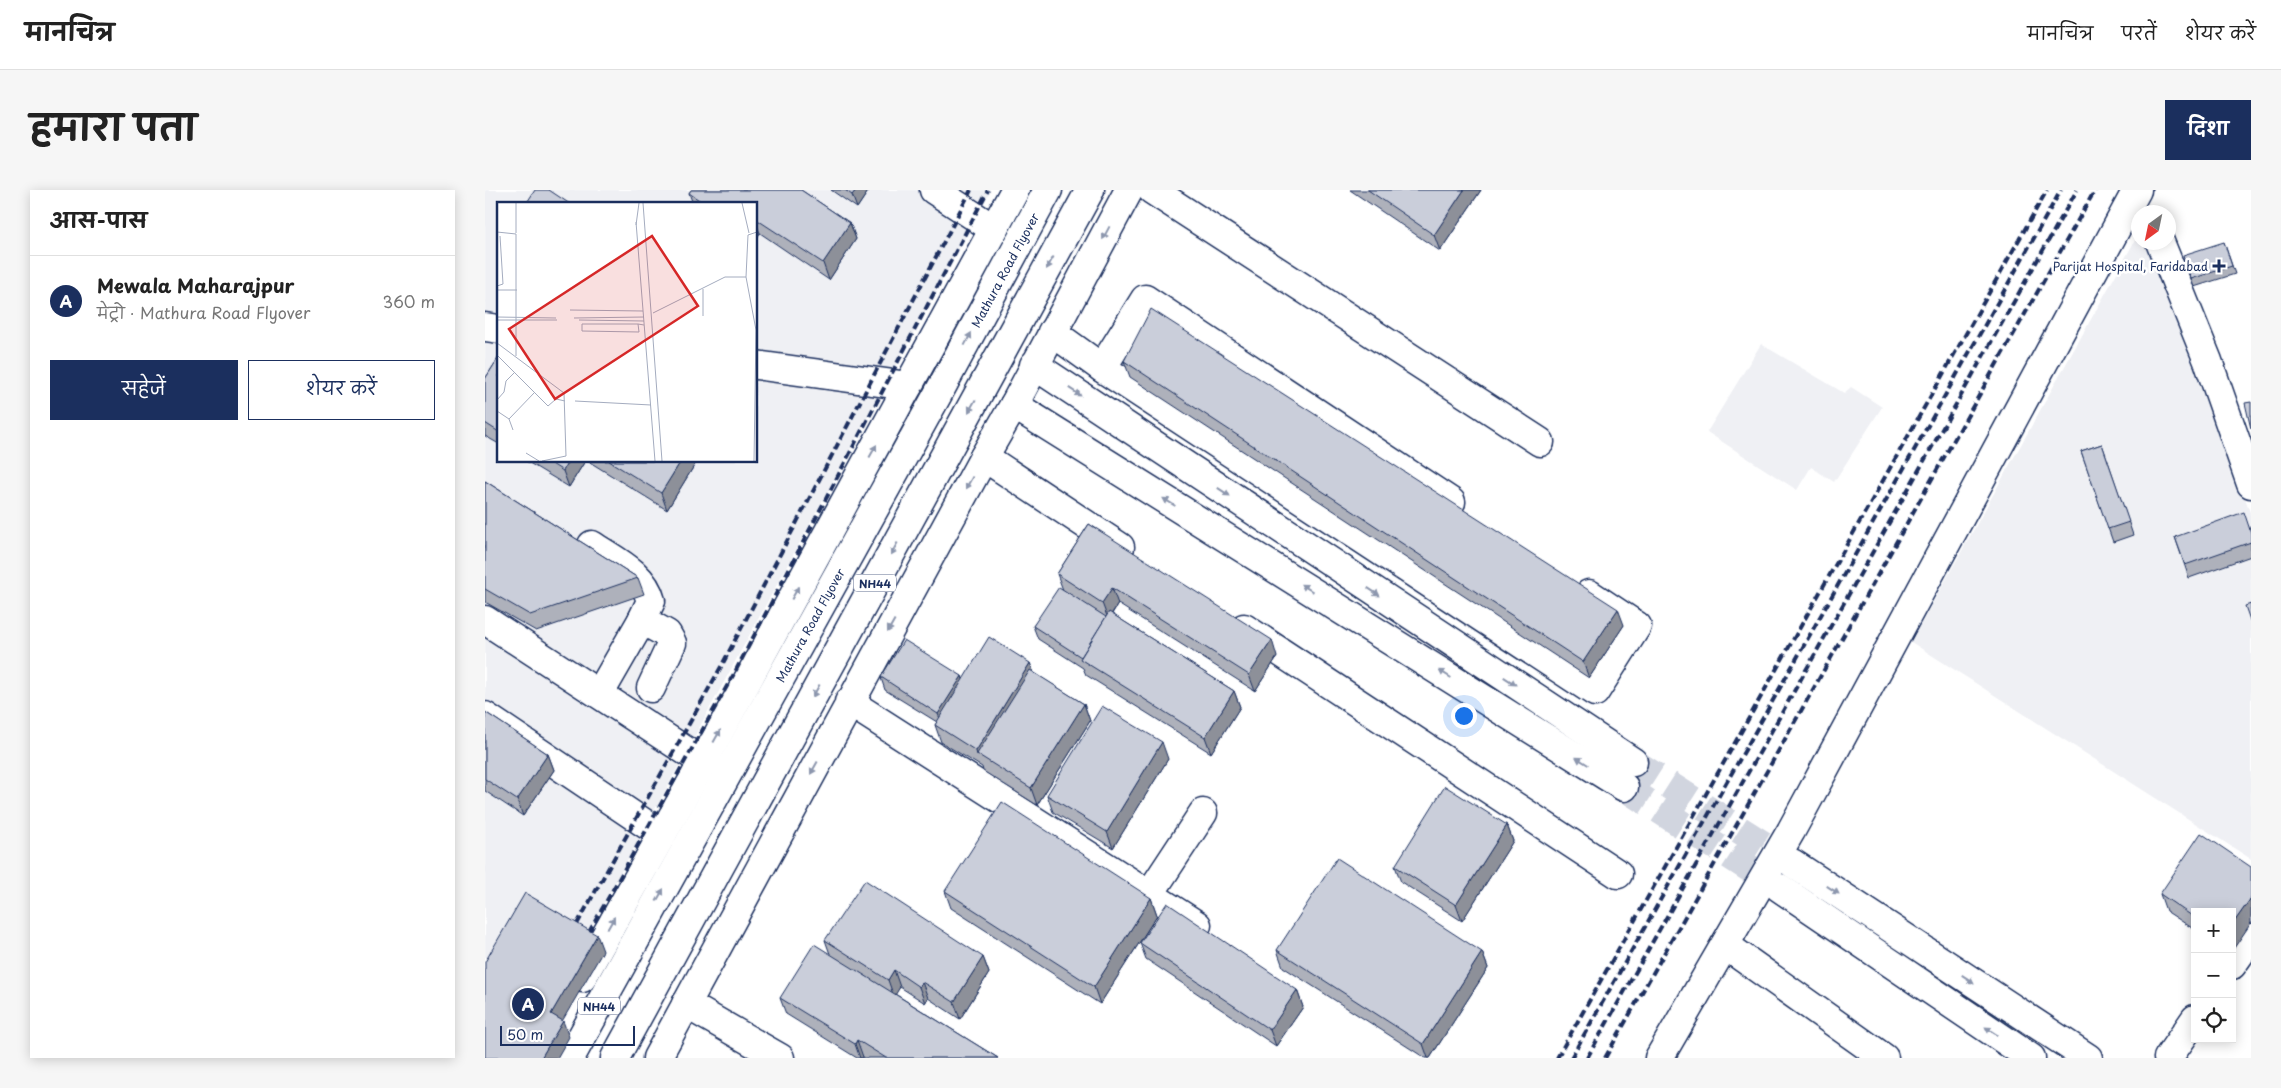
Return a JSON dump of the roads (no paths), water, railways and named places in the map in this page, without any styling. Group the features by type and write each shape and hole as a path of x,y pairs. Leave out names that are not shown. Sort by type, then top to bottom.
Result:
{"main road":[{"path":"934,190 994,229"},
{"path":"571,997 703,762 1015,190"},
{"name":"Mathura Road Flyover","path":"569,1058 938,394 1048,190"},
{"name":"NH44","path":"615,1058 1090,190"},
{"path":"657,1058 849,702 983,457 1014,405 1129,190"},
{"path":"1152,190 1541,442"},
{"path":"2138,190 2145,205"},
{"path":"1659,1058 1791,831 2138,190"},
{"path":"2163,250 2207,361 2251,484"},
{"path":"1102,368 1145,299 1473,517"},
{"path":"1052,332 1102,368 1595,692 1637,626 1572,583"},
{"path":"757,364 908,386"},
{"path":"1014,405 1628,774 1034,365"},
{"path":"983,457 1142,561"},
{"path":"592,545 639,577 648,589 651,601 600,693"},
{"path":"1226,616 1618,874"},
{"path":"485,620 600,693 703,762"},
{"path":"642,620 667,634 672,643 651,688"},
{"path":"849,702 1198,926"},
{"path":"485,716 662,835"},
{"path":"1149,895 1203,813"},
{"path":"1792,863 2088,1058"},
{"path":"1781,888 2031,1058"},
{"path":"2236,959 2251,938"},
{"path":"1725,945 1884,1058"},
{"path":"685,1004 780,1058"},
{"path":"2168,1058 2191,1025"}],"tunnel":[{"path":"1633,762 1792,863"},
{"path":"1624,787 1780,888"}],"railway":[{"path":"571,935 722,665 971,190"},
{"path":"583,943 735,672 988,190"},
{"path":"1557,1058 2047,190"},
{"path":"1571,1058 2061,190"},
{"path":"1587,1058 2077,190"},
{"path":"1605,1058 2095,190"}],"place":[{"name":"Parijat Hospital, Faridabad","path":"2219,266"},
{"name":"Mewala Maharajpur","path":"528,1004"}]}
